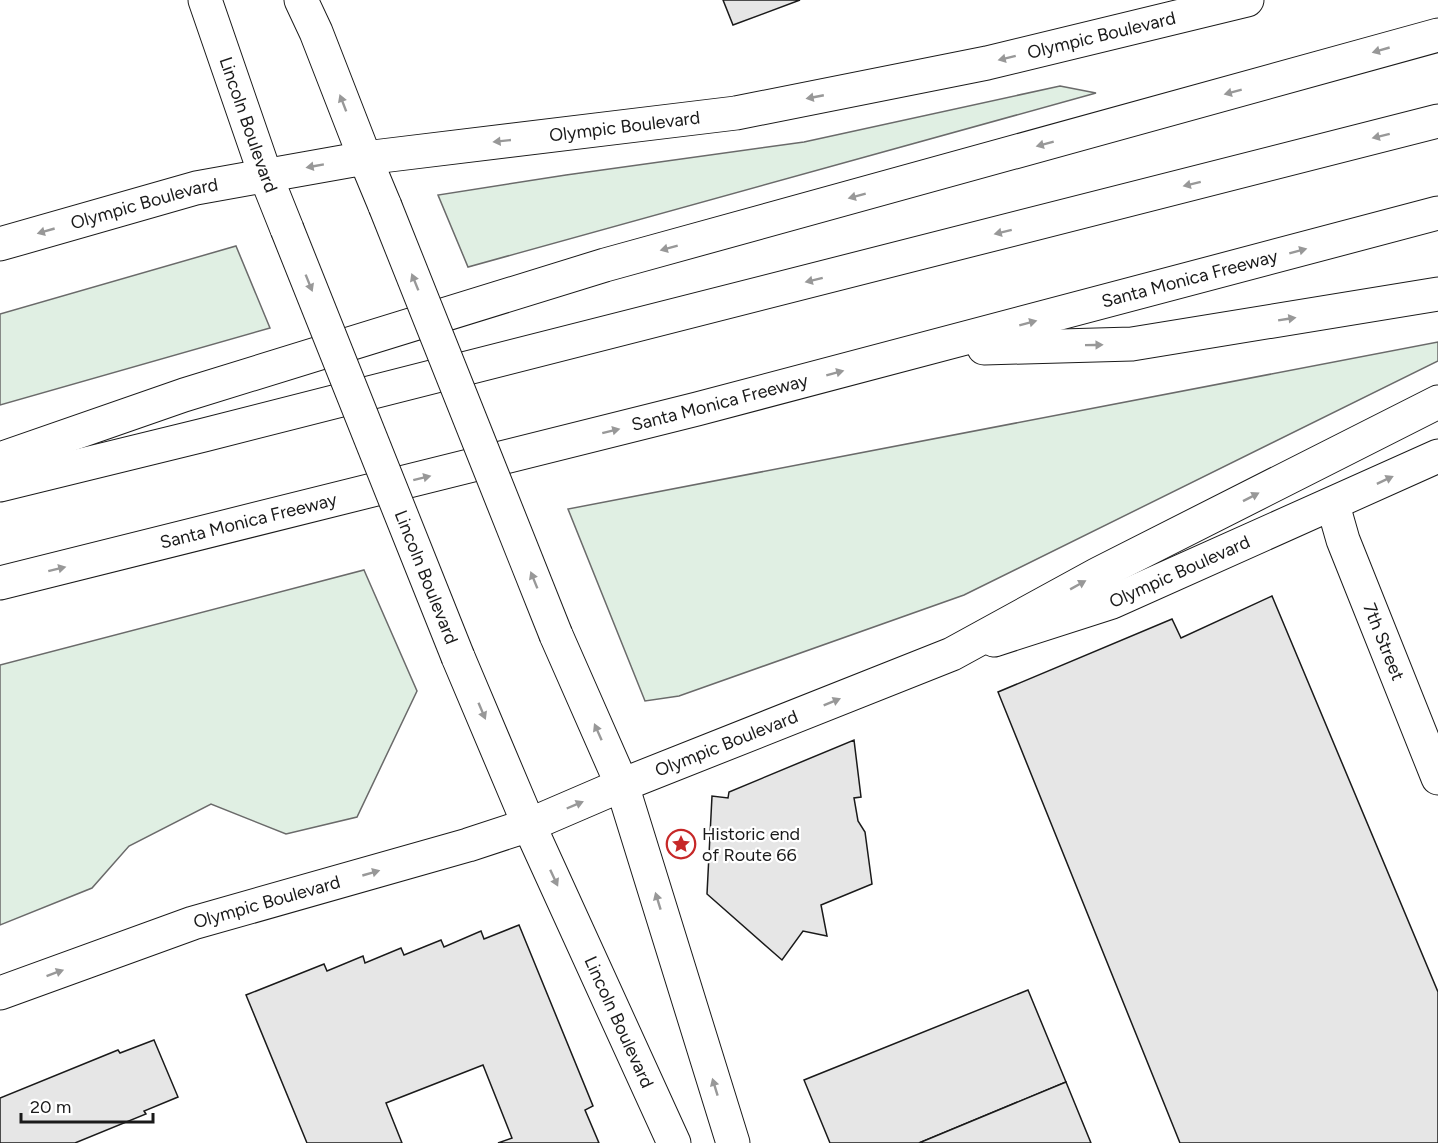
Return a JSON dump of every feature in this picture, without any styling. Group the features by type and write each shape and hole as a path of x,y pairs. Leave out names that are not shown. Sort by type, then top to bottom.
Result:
{"main road":[{"name":"Lincoln Boulevard","path":"205,0 265,174 458,657 529,825 674,1143"},
{"path":"301,0 556,635 621,785 733,1143"},
{"name":"Olympic Boulevard","path":"0,244 196,188 265,174 365,158 736,113 987,63 1247,0"},
{"path":"0,459 184,395 605,265 1438,35"},
{"path":"0,484 216,432 1438,121"},
{"name":"Santa Monica Freeway","path":"0,583 931,349 1438,213"},
{"path":"931,349 1132,345 1438,294"},
{"path":"952,654 1098,574 1438,402"},
{"name":"Olympic Boulevard","path":"0,993 193,923 468,845 529,825 621,785 952,654 1112,602 1333,505 1438,456"},
{"name":"7th Street","path":"1333,505 1343,540 1438,778"}],"green space":[{"path":"1060,86 1096,93 468,267 438,195 804,142"},
{"path":"236,246 270,328 0,405 0,314"},
{"path":"1438,342 1438,361 964,595 679,696 645,701 568,509"},
{"path":"364,570 417,691 357,817 286,834 211,804 129,846 92,888 0,925 0,665"}],"building":[{"path":"723,0 800,0 733,25"},
{"path":"1272,596 1438,992 1438,1143 1180,1143 998,692 1172,619 1181,638"},
{"path":"854,740 861,797 854,798 858,821 865,832 872,884 821,905 827,936 803,931 782,960 707,894 712,796 728,798 729,792"},
{"path":"519,925 593,1106 585,1110 599,1143 498,1143 512,1138 483,1065 386,1103 402,1143 307,1143 246,995 324,964 327,971 363,956 365,963 401,948 404,955 441,940 444,947 481,931 484,939"},
{"path":"1028,990 1066,1082 919,1143 830,1143 804,1080"},
{"path":"154,1040 178,1097 144,1111 146,1114 75,1143 0,1143 0,1098 118,1050 120,1053"},
{"path":"1066,1082 1091,1143 919,1143"}],"place":[{"name":"Historic end of Route 66","path":"681,844"}]}
